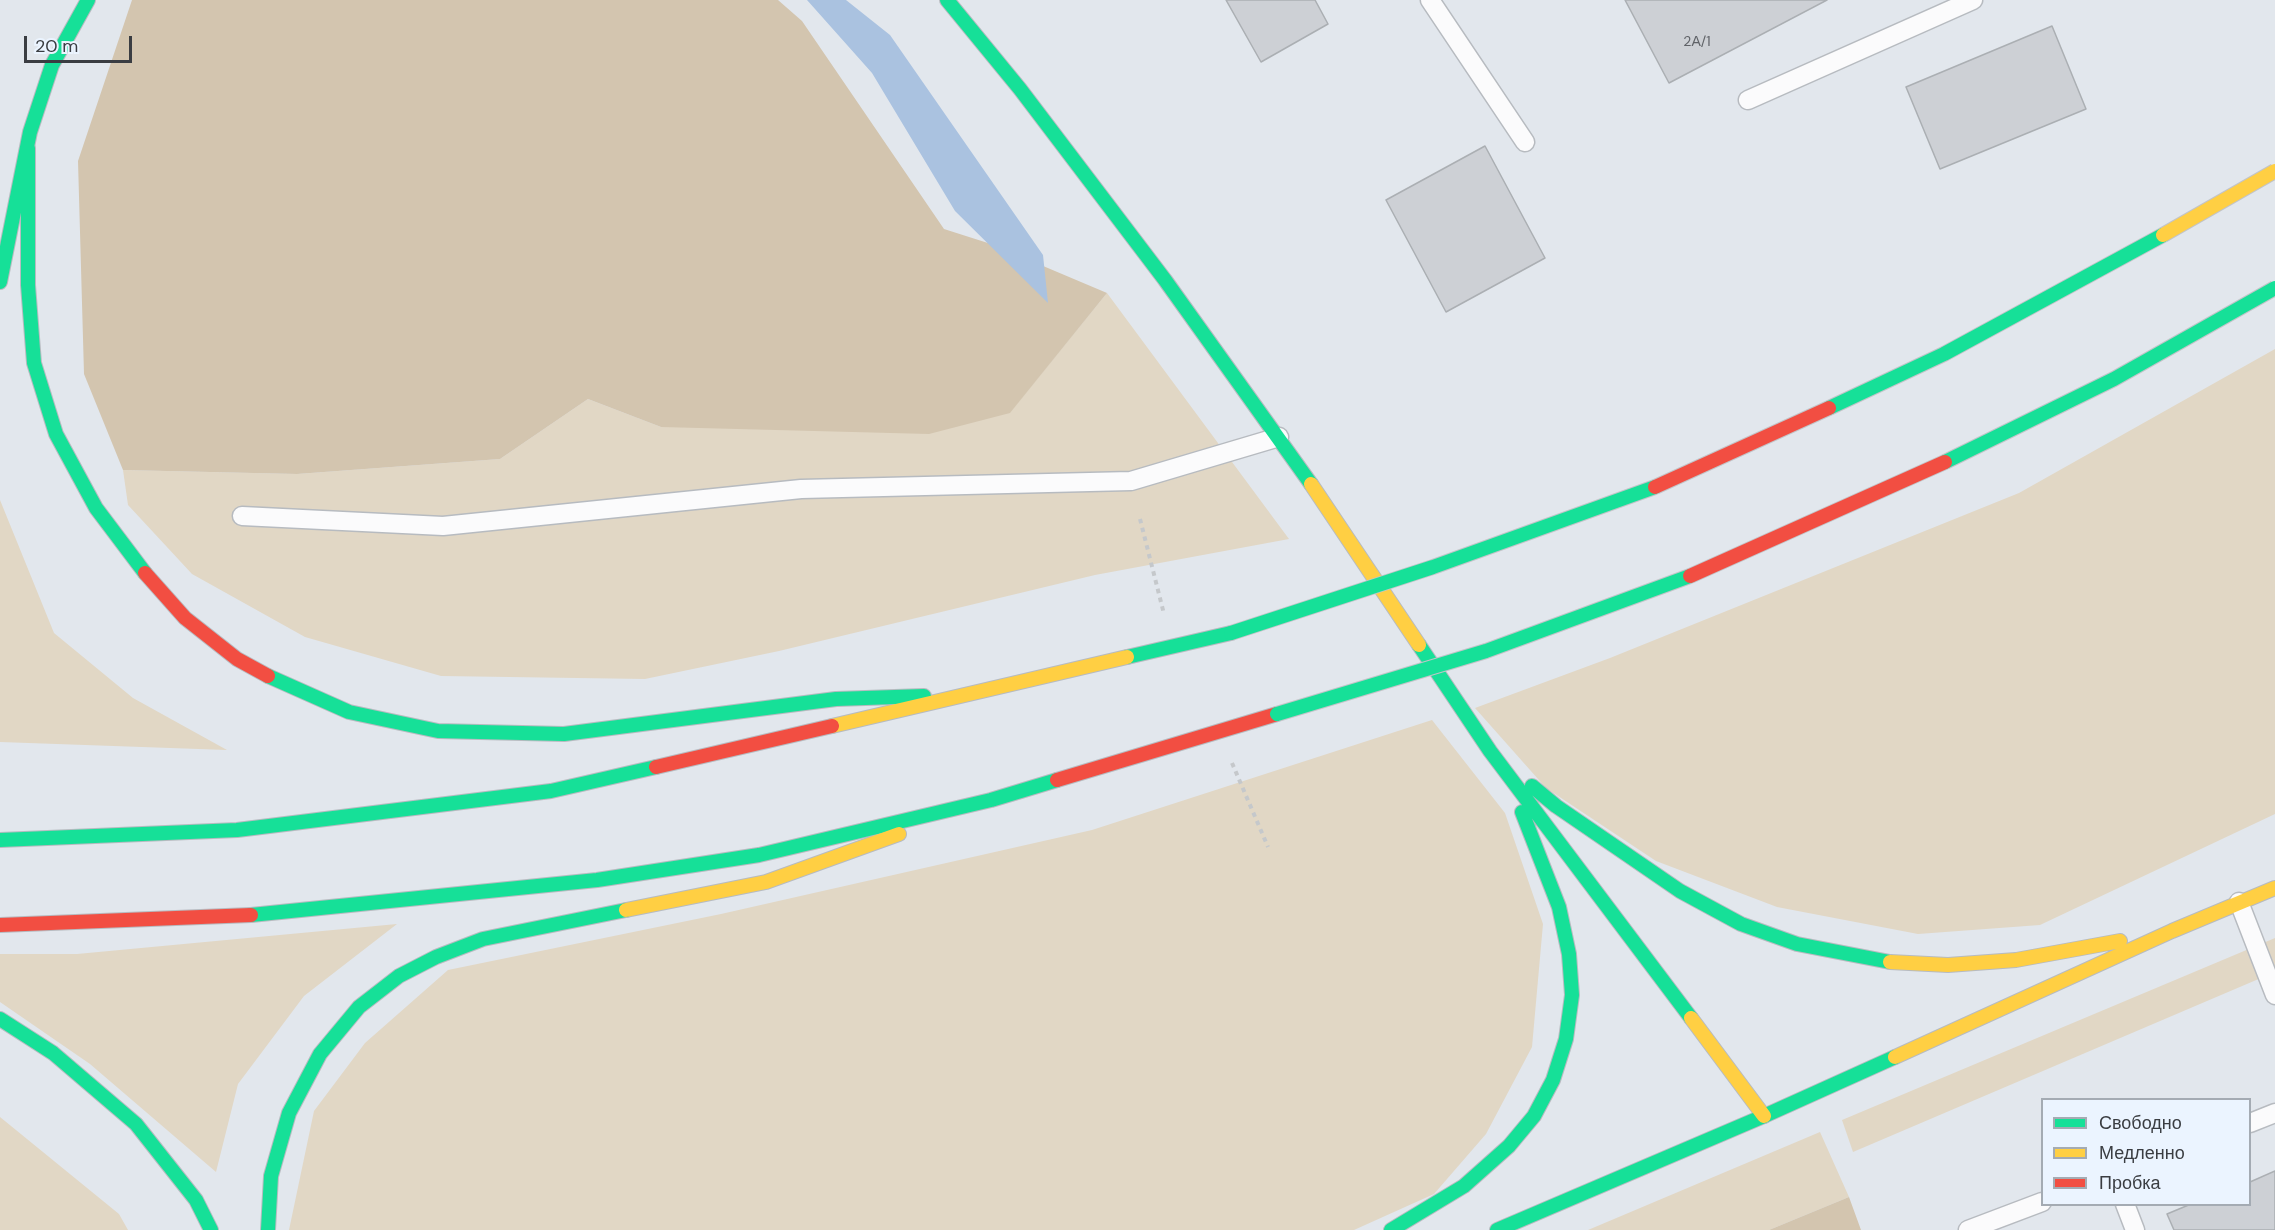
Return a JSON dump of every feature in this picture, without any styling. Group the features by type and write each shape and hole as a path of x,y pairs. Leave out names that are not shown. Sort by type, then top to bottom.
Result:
{"main road":[{"path":"0,282 30,132 52,65 88,0"},
{"path":"947,0 1020,89 1279,437 1490,751 1764,1116"},
{"path":"28,148 28,285 34,363 56,434 96,508 135,562 185,618 237,659 289,687 349,712 438,731 564,734 836,699 974,694"},
{"path":"0,840 237,830 551,791 1231,633 1433,567 1668,482 1944,354 2076,284 2275,171"},
{"path":"0,925 255,915 597,880 759,855 991,800 1486,651 1712,568 1975,449 2114,379 2275,288"},
{"path":"1490,751 1556,806 1680,891 1741,924 1797,944 1895,963 1948,965 2016,960 2172,931"},
{"path":"1391,1230 1464,1186 1509,1146 1534,1116 1553,1080 1566,1039 1572,995 1569,954 1559,907 1508,774"},
{"path":"268,1230 271,1176 289,1113 327,1046 358,1007 399,976 436,957 483,939 766,882 991,800"},
{"path":"1497,1230 1764,1116 2172,931 2275,888"},
{"path":"0,1019 53,1053 136,1124 196,1200 211,1230"}],"lane":[{"path":"1430,0 1525,142"},
{"path":"1748,100 1973,0"},
{"path":"242,516 443,526 801,489 1131,481 1279,437"},
{"path":"2239,902 2275,995"},
{"path":"2251,1123 2275,1113"},
{"path":"1968,1230 2041,1203"},
{"path":"2126,1206 2135,1230"}],"path":[{"path":"1140,519 1172,645"},
{"path":"1219,732 1268,848"}],"shaded area":[{"path":"132,0 778,0 802,21 944,229 991,244 1107,293 1010,413 929,434 661,427 588,399 500,459 297,474 123,470 84,374 78,161"},
{"path":"1107,293 1289,539 1095,575 779,651 645,679 441,676 305,637 192,574 128,505 123,470 297,474 500,459 588,399 661,427 1010,412"},
{"path":"2275,349 2275,814 2040,925 1918,934 1777,907 1656,861 1546,788 1475,708 1610,658 2019,493"},
{"path":"0,500 54,633 133,698 227,750 0,742"},
{"path":"1432,720 1505,813 1543,924 1532,1047 1486,1134 1434,1194 1354,1230 289,1230 314,1111 365,1043 448,970 721,914 1092,830"},
{"path":"397,924 304,996 238,1084 216,1172 90,1064 0,1002 0,954 77,954"},
{"path":"2275,938 2275,972 1853,1152 1842,1120"},
{"path":"0,1117 119,1214 128,1230 0,1230"},
{"path":"1820,1132 1849,1197 1769,1230 1588,1230"},
{"path":"1849,1197 1861,1230 1769,1230"}],"water":[{"path":"807,0 846,0 890,35 1043,255 1048,303 955,211 872,73"}],"building":[{"path":"1226,0 1315,0 1328,24 1261,62"},
{"path":"1625,0 1827,0 1669,83"},
{"path":"2052,26 2086,109 1940,169 1906,87"},
{"path":"1485,146 1545,258 1446,312 1386,200"},
{"path":"2275,1171 2275,1230 2174,1230 2167,1214 2186,1206 2251,1206 2251,1182"}],"traffic: fast":[{"path":"0,282 30,132 52,65 88,0"},
{"path":"947,0 1020,89 1165,280 1311,484"},
{"path":"28,148 28,285 34,363 56,434 96,508 145,573"},
{"path":"1829,408 1944,354 2163,235"},
{"path":"1945,462 2114,379 2275,288"},
{"path":"1231,633 1433,567 1655,487"},
{"path":"1277,714 1486,651 1690,576"},
{"path":"1127,657 1231,633"},
{"path":"1419,645 1490,751 1691,1018"},
{"path":"268,676 349,712 438,731 564,734 836,699 924,696"},
{"path":"0,840 237,830 551,791 656,767"},
{"path":"251,915 597,880 759,855 991,800 1057,780"},
{"path":"1532,786 1556,806 1680,891 1741,924 1797,944 1890,962"},
{"path":"1391,1230 1464,1186 1509,1146 1534,1116 1553,1080 1566,1039 1572,995 1569,954 1559,907 1522,812"},
{"path":"268,1230 271,1176 289,1113 320,1054 359,1007 399,976 436,957 483,939 626,910"},
{"path":"0,1019 53,1053 136,1124 196,1200 211,1230"},
{"path":"1497,1230 1764,1116 1895,1057"}],"traffic: slow":[{"path":"2163,235 2275,171"},
{"path":"1311,484 1419,645"},
{"path":"832,726 1127,657"},
{"path":"626,910 766,882 899,834"},
{"path":"1895,1057 2172,931 2275,888"},
{"path":"1890,962 1948,965 2016,960 2120,941"},
{"path":"1691,1018 1764,1116"}],"traffic: jam":[{"path":"1655,487 1829,408"},
{"path":"1690,576 1945,462"},
{"path":"145,573 185,618 237,659 268,676"},
{"path":"1057,780 1277,714"},
{"path":"656,767 832,726"},
{"path":"0,925 251,915"}]}
